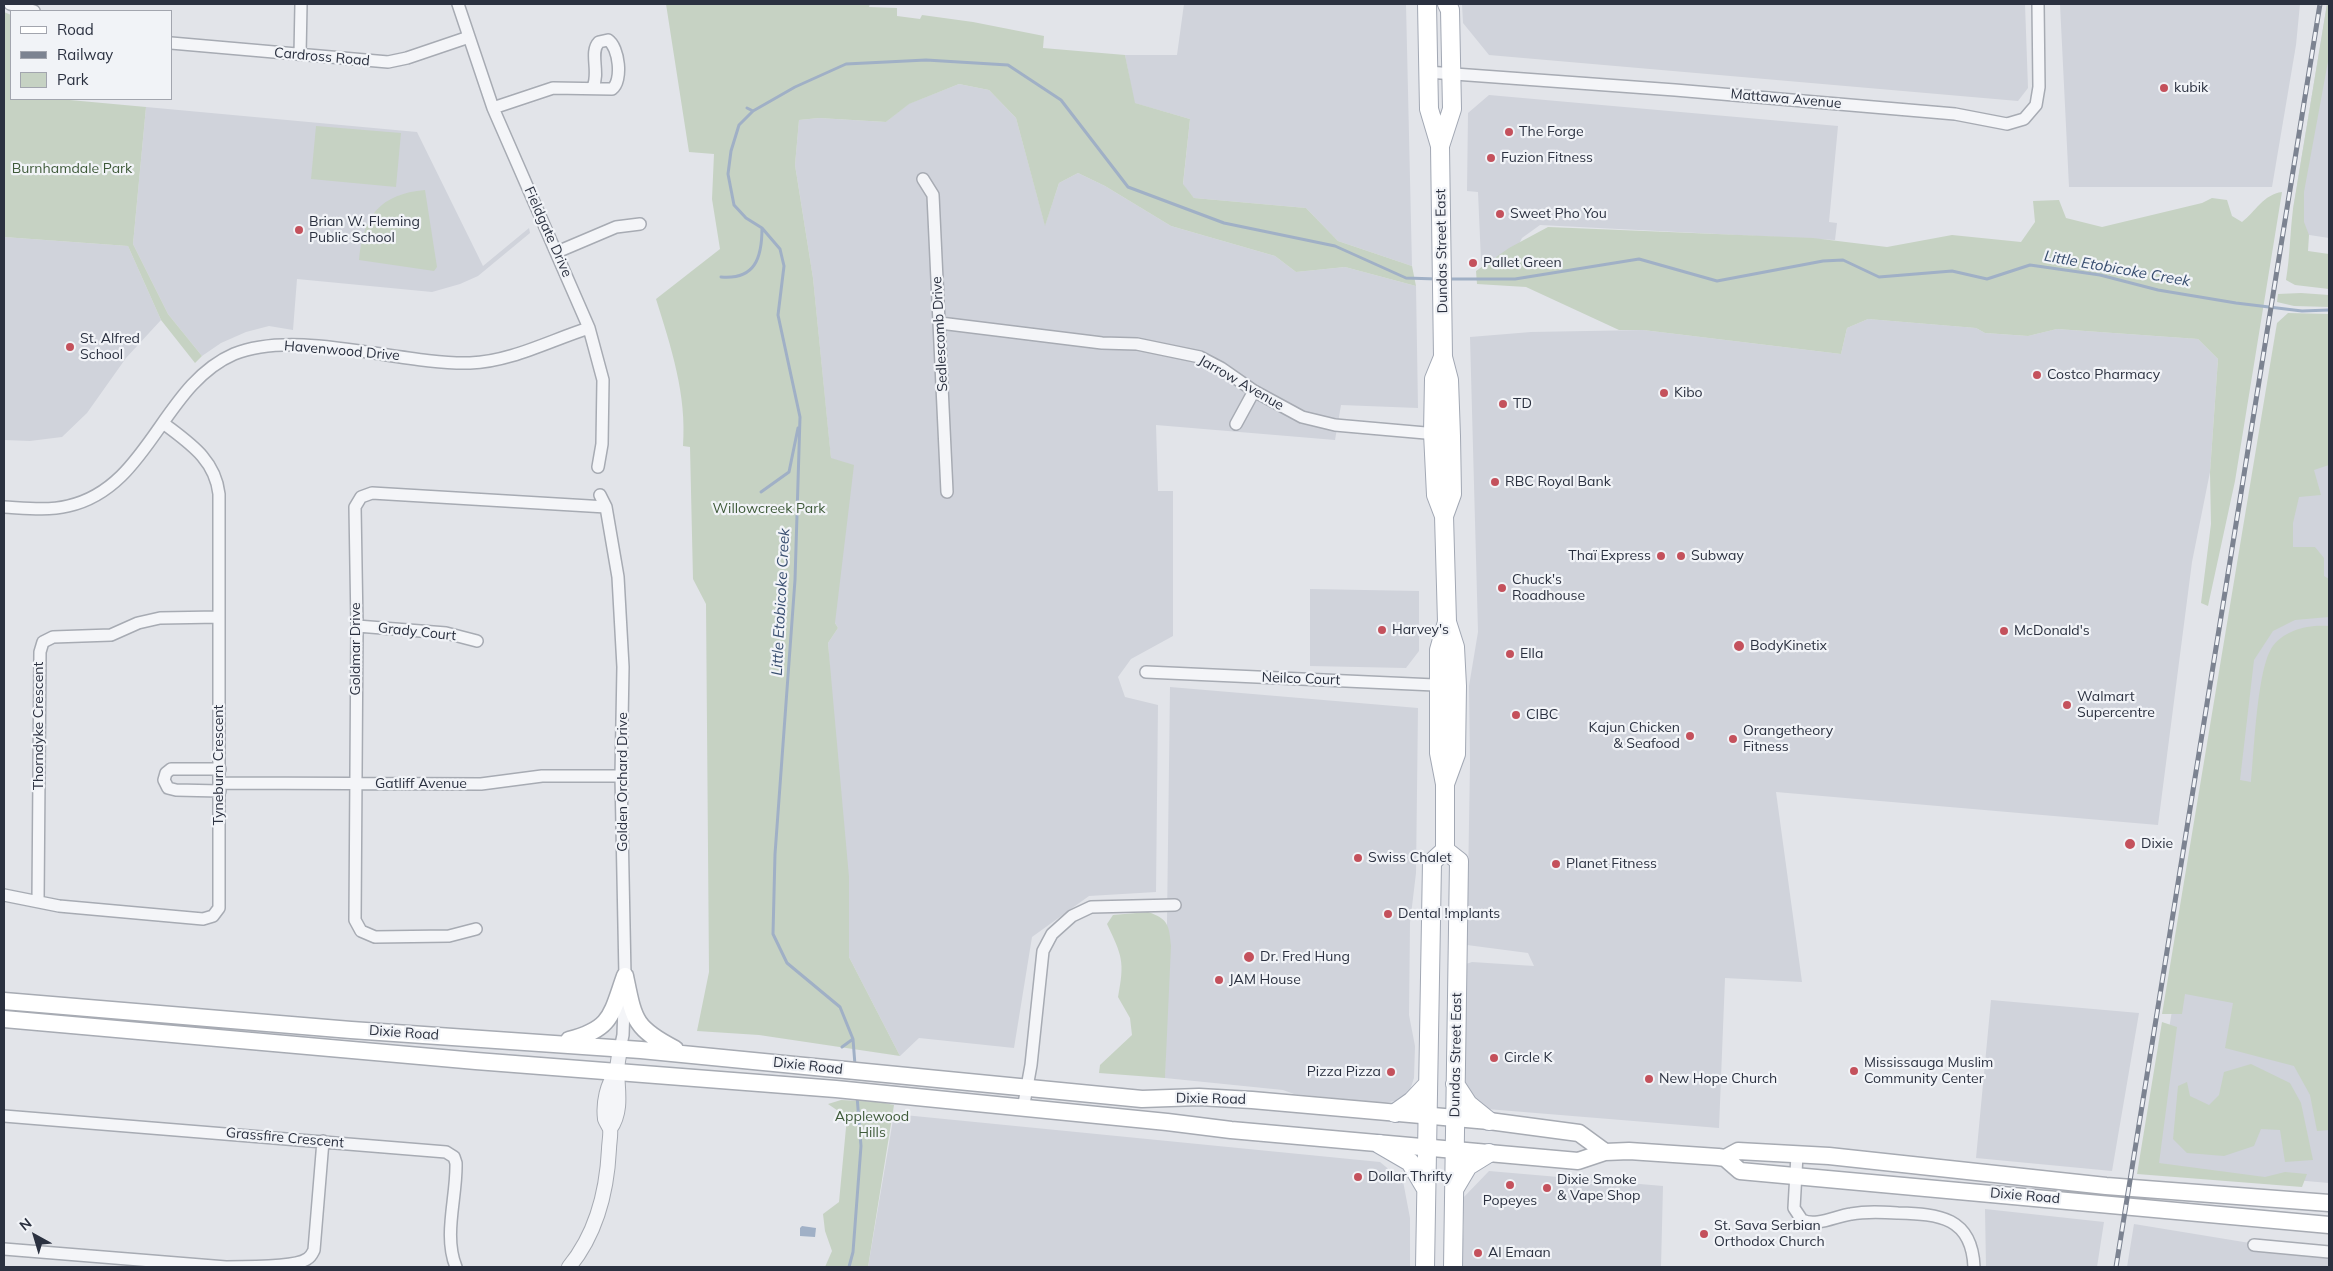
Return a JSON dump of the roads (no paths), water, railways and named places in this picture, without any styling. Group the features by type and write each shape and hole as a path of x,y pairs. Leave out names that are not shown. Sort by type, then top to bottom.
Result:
{"main road":[{"name":"Dundas Street East","path":"1427,4 1429,110 1440,146 1443,357 1449,380 1451,436 1452,494 1444,516"},
{"name":"Dundas Street East","path":"1440,146 1452,109 1450,10 1447,4"},
{"name":"Dundas Street East","path":"1425,1267 1432,862 1445,850 1446,784 1456,754 1448,685 1455,646 1447,622 1444,516 1436,495 1433,433 1434,379 1443,357"},
{"name":"Dundas Street East","path":"1445,850 1459,861 1453,1267"},
{"path":"556,1043 588,1035 606,1023 625,976"},
{"path":"625,976 632,1012 642,1028 653,1038 685,1054"},
{"name":"Dixie Road","path":"4,1001 351,1030 556,1043 685,1054 893,1075 1028,1086 1142,1099 1199,1097 1428,1115 1579,1133 1605,1152"},
{"name":"Dixie Road","path":"4,1019 836,1089 1380,1144 1578,1161 1605,1152 1629,1151 1725,1158 1738,1151 1797,1156 1829,1156 2106,1186 2329,1203"},
{"path":"1395,1113 1412,1101 1428,1084"},
{"path":"1455,1084 1472,1108 1489,1121"},
{"path":"1380,1144 1410,1162 1426,1190"},
{"path":"1453,1191 1468,1166 1488,1153"},
{"name":"Dixie Road","path":"1725,1158 1740,1171 2329,1225"}],"street":[{"path":"10,4 31,10"},
{"path":"300,55 301,4"},
{"name":"Fieldgate Drive","path":"458,4 493,108 589,328 604,380 602,444 598,467"},
{"name":"Mattawa Avenue","path":"1427,72 1945,113 2007,124 2024,119 2036,105 2039,87 2038,4"},
{"name":"Cardross Road","path":"172,43 388,62 407,58 469,37"},
{"path":"493,108 553,88 593,87"},
{"name":"Sedlescomb Drive","path":"923,179 934,195 947,492"},
{"path":"557,252 616,226 640,224"},
{"name":"Jarrow Avenue","path":"940,323 1102,343 1138,344 1200,357 1221,368 1254,391 1302,417 1324,422 1451,436"},
{"name":"Havenwood Drive","path":"4,508 68,506 90,499 108,488 130,467 188,388 213,366 228,357 253,348 295,345 469,363 498,358 589,328"},
{"path":"1236,424 1254,391"},
{"name":"Tyneburn Crescent","path":"4,894 59,906 203,919 213,916 219,906 219,494 216,478 210,464 201,452 163,423"},
{"name":"Goldmar Drive","path":"476,930 449,936 375,937 361,931 355,916 357,626 354,512 357,501 364,495 378,493 606,507"},
{"name":"Golden Orchard Drive","path":"569,1267 584,1248 596,1221 604,1192 610,1129 605,1118 607,1090 609,1082 617,1072 623,1035 625,976 621,776 623,667 621,615 618,577 606,507 600,495"},
{"name":"Thorndyke Crescent","path":"38,901 41,644 51,637 111,635 138,623 160,618 219,617"},
{"name":"Grady Court","path":"357,626 446,633 477,641"},
{"name":"Neilco Court","path":"1146,672 1448,685"},
{"name":"Gatliff Avenue","path":"220,769 171,769 166,773 164,780 168,788 176,790 220,787 357,784 481,784 542,776 621,776"},
{"path":"1023,1108 1028,1086 1041,961 1046,943 1052,934 1072,916 1092,908 1175,906"},
{"name":"Grassfire Crescent","path":"4,1116 446,1152 454,1157 456,1169 450,1234 453,1260 456,1267"},
{"path":"4,1249 226,1267 248,1267 306,1260 311,1256 315,1244 323,1141"},
{"path":"1797,1156 1794,1176 1794,1208 1802,1220 1813,1223 1864,1212 1937,1216 1954,1224 1966,1236 1972,1249 1974,1267"},
{"path":"2254,1245 2329,1252"}],"water":[{"path":"802,1226 816,1228 815,1237 800,1236 800,1228"}],"waterway":[{"name":"Little Etobicoke Creek","path":"855,1065 853,1039 840,1007 787,963 773,934 775,854 795,580 800,417 778,315 784,266 780,249 762,228 746,218 734,205 728,174 731,151 739,125 753,111 795,87 846,64 926,60 1008,65 1061,100 1128,187 1224,223 1335,246 1406,278 1437,279"},
{"name":"Little Etobicoke Creek","path":"747,108 753,111"},
{"path":"721,277 733,277 749,271 758,257 762,239 762,228"},
{"name":"Little Etobicoke Creek","path":"1448,279 1515,279 1639,259 1717,281 1823,261 1843,260 1879,277 1952,271 1987,279 2030,265 2100,275 2158,290 2236,303 2302,311 2329,310"},
{"path":"761,492 789,472 798,428"},
{"path":"842,1047 853,1039"},
{"name":"Little Etobicoke Creek","path":"849,1267 853,1252 861,1146 857,1096"}],"railway":[{"path":"2116,1267 2320,4"}],"place":[{"name":"kubik","path":"2164,88"},
{"name":"The Forge","path":"1509,132"},
{"name":"Fuzion Fitness","path":"1491,158"},
{"name":"Sweet Pho You","path":"1500,214"},
{"name":"Brian W. Fleming Public School","path":"299,230"},
{"name":"Pallet Green","path":"1473,263"},
{"name":"St. Alfred School","path":"70,347"},
{"name":"Costco Pharmacy","path":"2037,375"},
{"name":"Kibo","path":"1664,393"},
{"name":"TD","path":"1503,404"},
{"name":"RBC Royal Bank","path":"1495,482"},
{"name":"Thaï Express","path":"1661,556"},
{"name":"Subway","path":"1681,556"},
{"name":"Chuck's Roadhouse","path":"1502,588"},
{"name":"Harvey's","path":"1382,630"},
{"name":"McDonald's","path":"2004,631"},
{"name":"BodyKinetix","path":"1739,646"},
{"name":"Ella","path":"1510,654"},
{"name":"Walmart Supercentre","path":"2067,705"},
{"name":"CIBC","path":"1516,715"},
{"name":"Kajun Chicken & Seafood","path":"1690,736"},
{"name":"Orangetheory Fitness","path":"1733,739"},
{"name":"Dixie","path":"2130,844"},
{"name":"Swiss Chalet","path":"1358,858"},
{"name":"Planet Fitness","path":"1556,864"},
{"name":"Dental !mplants","path":"1388,914"},
{"name":"Dr. Fred Hung","path":"1249,957"},
{"name":"JAM House","path":"1219,980"},
{"name":"Circle K","path":"1494,1058"},
{"name":"Mississauga Muslim Community Center","path":"1854,1071"},
{"name":"Pizza Pizza","path":"1391,1072"},
{"name":"New Hope Church","path":"1649,1079"},
{"name":"Dollar Thrifty","path":"1358,1177"},
{"name":"Popeyes","path":"1510,1185"},
{"name":"Dixie Smoke & Vape Shop","path":"1547,1188"},
{"name":"St. Sava Serbian Orthodox Church","path":"1704,1234"},
{"name":"Al Emaan","path":"1478,1253"}],"park label":[{"name":"Burnhamdale Park","path":"72,169"},
{"name":"Willowcreek Park","path":"769,509"},
{"name":"Applewood Hills","path":"872,1126"}]}
